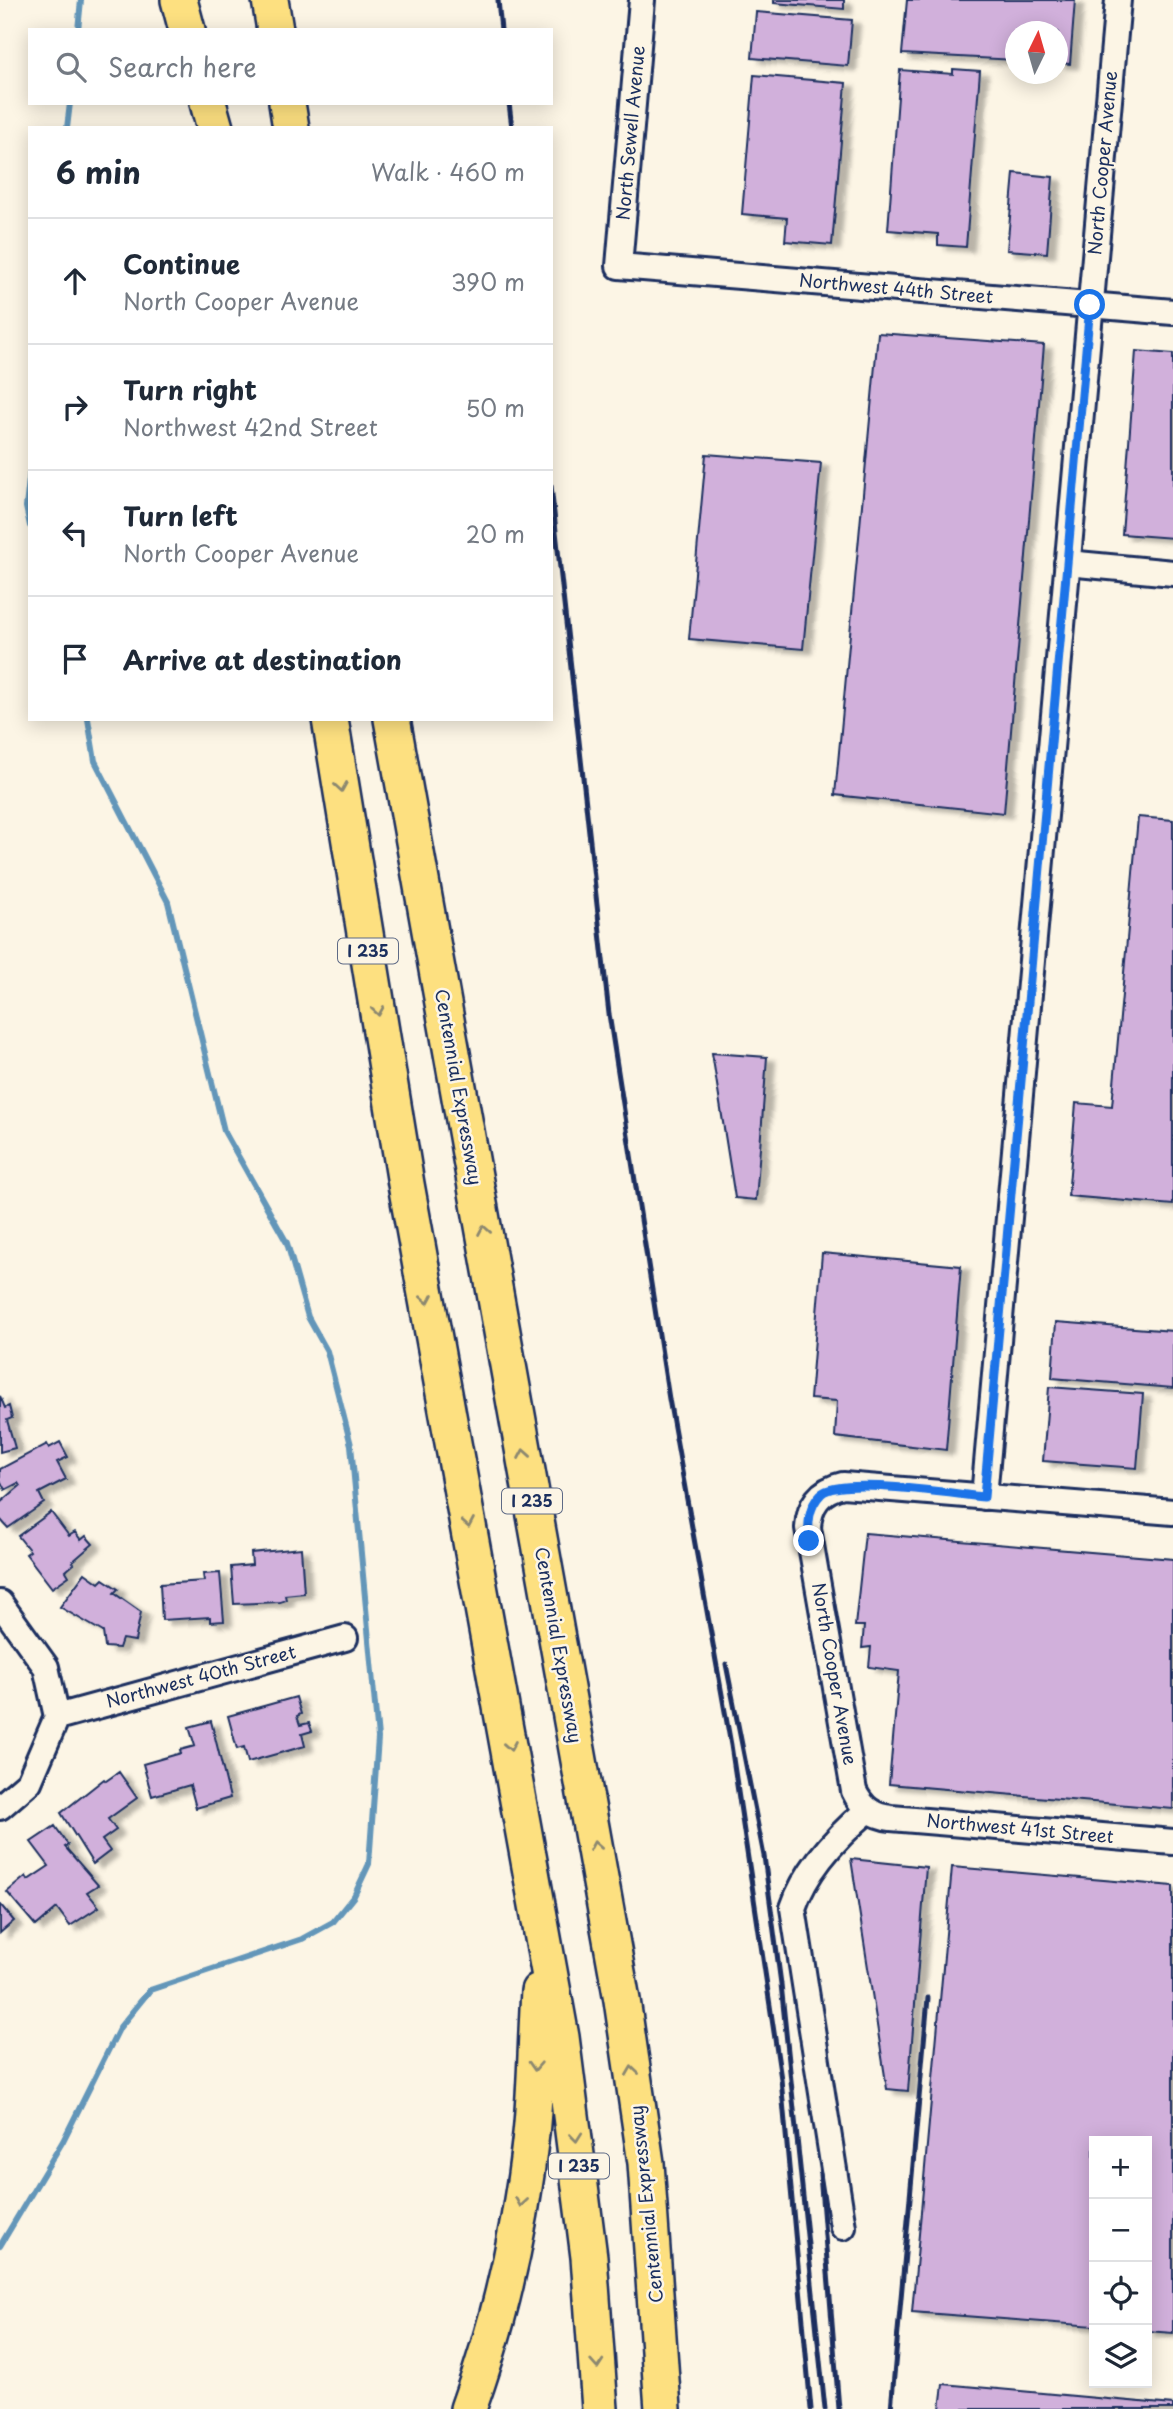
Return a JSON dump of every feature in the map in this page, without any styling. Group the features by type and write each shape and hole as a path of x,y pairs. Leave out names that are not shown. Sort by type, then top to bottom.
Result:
{"highway":[{"path":"179,0 186,28"},
{"path":"204,0 209,28"},
{"path":"270,0 275,28"},
{"path":"209,105 214,126"},
{"path":"223,105 227,126"},
{"path":"287,105 291,126"},
{"name":"I 235","path":"330,721 406,1184 543,1924 575,2125 589,2257 600,2409"},
{"name":"Centennial Expressway","path":"392,721 622,2000 646,2163 663,2409"},
{"path":"468,2409 502,2299 529,2147 543,1924"},
{"path":"656,2284 677,2409"}],"street":[{"name":"North Sewell Avenue","path":"619,266 642,0"},
{"name":"North Cooper Avenue","path":"868,1810 854,1791 809,1541 809,1516 820,1495 843,1485 984,1497 1118,0"},
{"name":"Northwest 44th Street","path":"619,266 1173,312"},
{"path":"1067,563 1173,573"},
{"path":"984,1497 1173,1512"},
{"path":"0,1603 46,1667 57,1717 29,1782 0,1807"},
{"name":"Northwest 40th Street","path":"57,1717 345,1637"},
{"path":"843,2227 793,1909 798,1893 813,1868 848,1827 868,1810"},
{"name":"Northwest 41st Street","path":"868,1810 891,1818 1173,1842"}],"building":[{"path":"774,0 844,0 844,9 774,3"},
{"path":"907,0 1075,0 1070,64 1068,21 1005,21 1005,59 902,54"},
{"path":"756,12 852,20 848,66 752,58"},
{"path":"953,69 980,71 966,247 938,245 938,234 888,230 900,70 953,74"},
{"path":"754,75 846,83 832,245 785,241 787,218 742,214"},
{"path":"1014,173 1053,177 1047,253 1007,250"},
{"path":"878,333 1044,345 1004,813 835,795"},
{"path":"1136,351 1173,354 1173,538 1122,534"},
{"path":"706,454 821,463 803,649 689,639"},
{"path":"1138,817 1173,820 1173,1205 1068,1196 1076,1103 1112,1106"},
{"path":"712,1053 767,1057 756,1200 735,1198"},
{"path":"822,1253 961,1266 946,1450 835,1437 837,1401 810,1399"},
{"path":"1056,1322 1173,1331 1173,1388 1052,1378"},
{"path":"1049,1387 1143,1394 1137,1468 1043,1461"},
{"path":"0,1396 5,1408 9,1406 12,1418 7,1420 15,1448 0,1452"},
{"path":"60,1442 68,1457 57,1462 66,1479 39,1493 44,1503 8,1528 0,1519 0,1503 20,1486 18,1483 5,1490 0,1480 0,1469 47,1444 49,1448"},
{"path":"51,1512 69,1536 75,1532 81,1540 86,1536 93,1544 72,1562 74,1564 66,1571 69,1576 52,1588 26,1554 30,1551 18,1536"},
{"path":"865,1533 1173,1559 1173,1809 889,1784 899,1671 869,1667 871,1647 862,1648 864,1626 855,1626"},
{"path":"301,1548 304,1593 285,1595 286,1600 280,1602 234,1604 231,1567 252,1565 251,1553"},
{"path":"85,1573 99,1583 103,1579 118,1589 114,1593 141,1612 135,1641 122,1639 119,1648 105,1647 103,1632 60,1607"},
{"path":"220,1573 224,1621 210,1622 210,1617 162,1620 160,1584 204,1581 203,1574"},
{"path":"296,1697 301,1714 297,1716 300,1725 309,1723 312,1731 302,1734 305,1746 248,1762 244,1747 237,1749 228,1716"},
{"path":"211,1721 230,1798 196,1808 190,1785 152,1796 143,1764 195,1746 189,1727"},
{"path":"119,1772 137,1798 108,1819 116,1830 102,1840 110,1851 93,1864 61,1813 104,1779 106,1781"},
{"path":"55,1826 68,1845 65,1847 98,1885 87,1892 99,1907 70,1926 57,1908 36,1926 7,1892 26,1876 28,1880 49,1866 31,1842"},
{"path":"851,1859 926,1867 908,2091 887,2089"},
{"path":"952,1867 1173,1886 1173,2333 1152,2331 1152,2136 1089,2136 1089,2326 912,2312"},
{"path":"0,1904 14,1921 0,1933"},
{"path":"943,2384 1173,2405 1173,2409 940,2409"}],"waterway":[{"path":"78,28 81,0"},
{"path":"67,126 70,105"},
{"path":"28,488 28,516"},
{"path":"0,2246 63,2141 120,2027 150,1990 302,1939 333,1922 354,1896 369,1864 378,1738 351,1445 327,1351 308,1317 287,1243 224,1131 168,902 95,761 88,721"}],"railway":[{"path":"498,0 501,28"},
{"path":"509,105 512,126"},
{"path":"553,504 609,1014 669,1399 731,1745 781,2079 811,2409"},
{"path":"726,1664 764,1856 781,1984 825,2409"},
{"path":"891,2409 928,1998"},
{"path":"820,2174 839,2409"}],"route":[{"path":"809,1541 811,1509 820,1495 832,1487 859,1486 984,1497 1090,305"}]}
